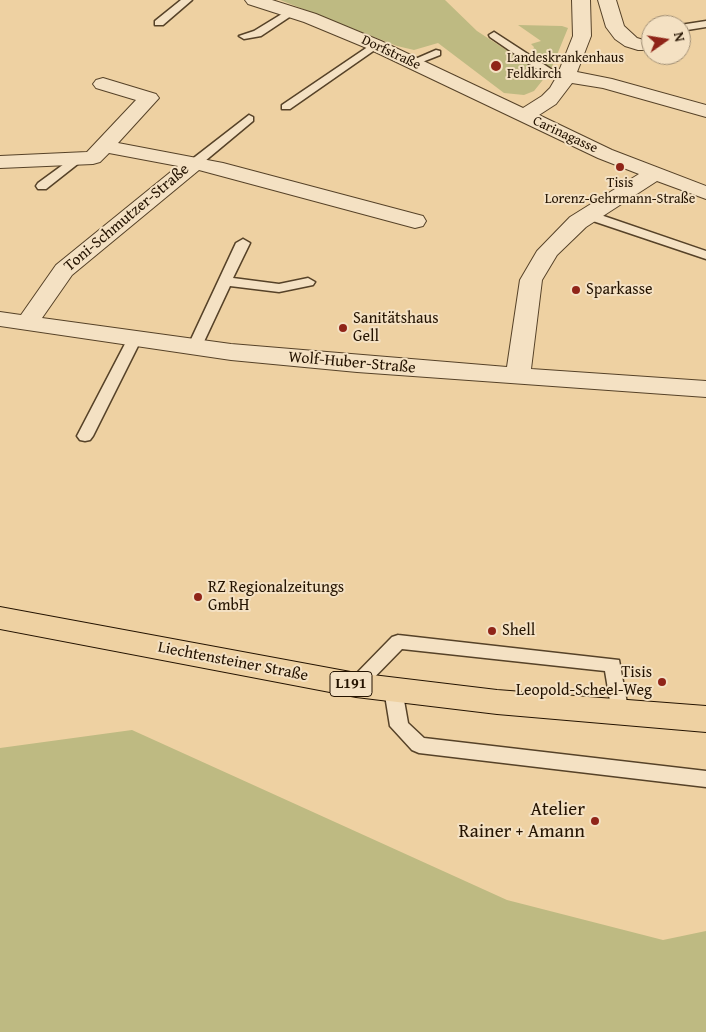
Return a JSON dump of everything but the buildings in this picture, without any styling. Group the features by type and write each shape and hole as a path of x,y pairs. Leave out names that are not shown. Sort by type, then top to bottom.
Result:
{"main road":[{"name":"Liechtensteiner Straße","path":"0,618 356,685 620,714 706,720"}],"street":[{"name":"Dorfstraße","path":"254,0 375,45 524,116"},
{"name":"Carinagasse","path":"524,116 549,100 558,91 566,76 582,36 581,0"},
{"path":"608,4 641,32 631,42 616,27 608,4"},
{"path":"566,76 605,83 706,111"},
{"path":"0,162 93,158 149,98 103,84"},
{"name":"Carinagasse","path":"524,116 654,174 706,194"},
{"name":"Toni-Schmutzer-Straße","path":"103,146 195,162 415,221"},
{"name":"Toni-Schmutzer-Straße","path":"26,324 64,270 195,162"},
{"path":"518,376 531,280 548,250 589,215 654,174"},
{"name":"Wolf-Huber-Straße","path":"0,319 194,348 357,364 706,389"}],"lane":[{"path":"159,23 186,0"},
{"path":"244,36 257,34 290,12"},
{"path":"691,26 706,24"},
{"path":"494,36 551,74 566,76"},
{"path":"286,107 375,45"},
{"path":"412,63 436,53"},
{"name":"Toni-Schmutzer-Straße","path":"195,162 249,120"},
{"path":"42,186 74,160"},
{"path":"589,215 706,254"},
{"path":"194,348 243,243"},
{"path":"225,280 279,288 308,282"},
{"path":"85,436 134,340"},
{"path":"356,685 398,642 613,665 620,714"},
{"path":"393,690 399,726 419,745 706,780"}],"shaded area":[{"path":"280,0 445,0 477,31 546,76 534,91 524,95 504,93 438,43 414,50 397,46"},
{"path":"518,25 562,26 568,28 552,67 548,68 531,55 534,47 531,44 541,41"},
{"path":"132,730 507,900 663,940 706,931 706,1032 0,1032 0,748"}],"place":[{"name":"Landeskrankenhaus Feldkirch","path":"496,66"},
{"name":"Tisis Lorenz-Gehrmann-Straße","path":"620,167"},
{"name":"Sparkasse","path":"576,290"},
{"name":"Sanitätshaus Gell","path":"343,328"},
{"name":"RZ Regionalzeitungs GmbH","path":"198,597"},
{"name":"Shell","path":"492,631"},
{"name":"Tisis Leopold-Scheel-Weg","path":"662,682"},
{"name":"Atelier Rainer + Amann","path":"595,821"}]}
